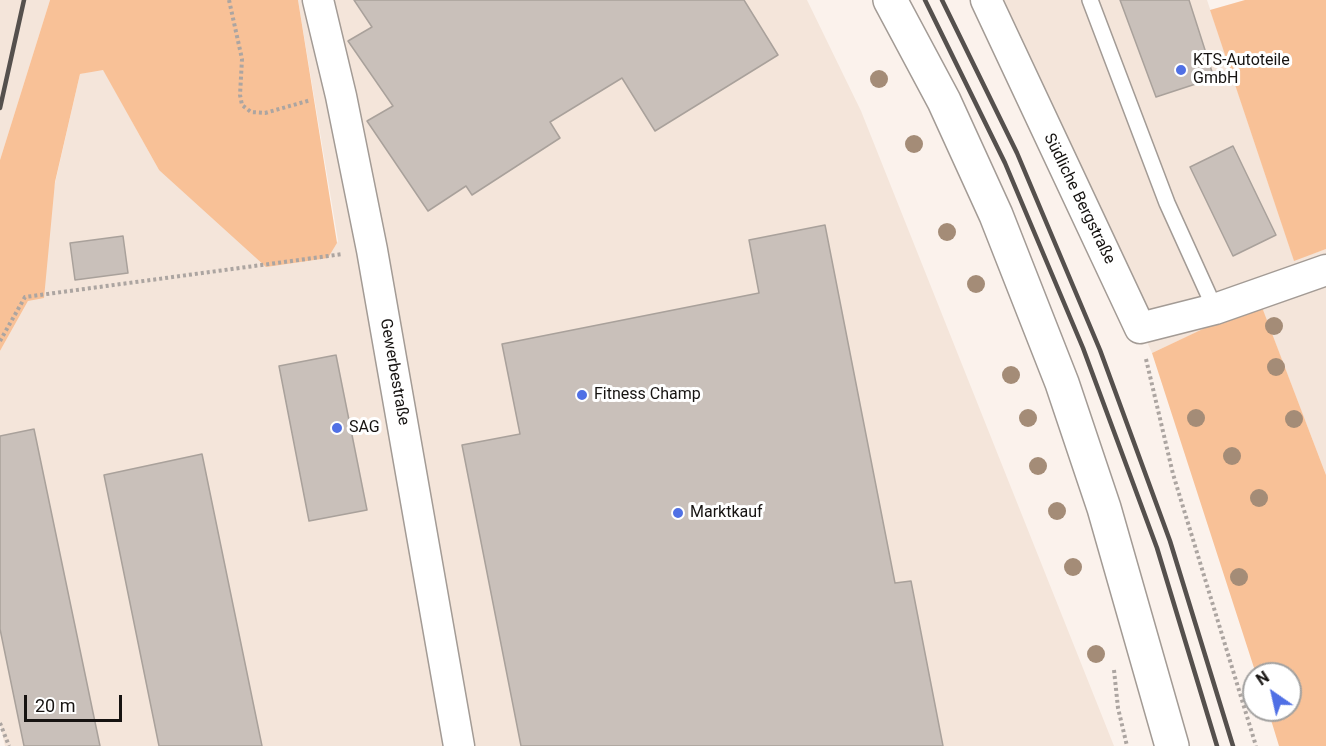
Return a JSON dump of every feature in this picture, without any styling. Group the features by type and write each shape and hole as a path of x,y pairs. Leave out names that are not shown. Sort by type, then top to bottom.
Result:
{"main road":[{"path":"890,0 944,101 996,215 1062,383 1104,508 1172,746"}],"street":[{"name":"Gewerbestraße","path":"318,0 341,96 372,250 459,746"},
{"name":"Südliche Bergstraße","path":"986,0 1140,328"},
{"path":"1140,328 1215,309 1326,270"}],"lane":[{"path":"1090,0 1167,203 1215,309"}],"path":[{"path":"230,0 242,59 240,95 242,105 250,112 265,113 296,102 341,96"},
{"path":"0,341 26,297 372,250"},
{"path":"1140,328 1173,474 1256,746"},
{"path":"1113,662 1118,708 1128,746"},
{"path":"0,723 9,746"}],"shaded area":[{"path":"0,0 50,0 0,160"},
{"path":"50,0 298,0 337,243 328,258 266,267 159,170 103,70 80,74 55,182 44,298 28,301 0,351 0,160"},
{"path":"298,0 807,0 861,111 1114,746 5,746 0,724 0,351 28,301 80,74 103,69 159,170 328,258 338,241"},
{"path":"994,0 1207,0 1294,260 1326,249 1326,475 1260,303 1152,353"},
{"path":"1245,0 1326,0 1326,249 1294,261 1210,10"},
{"path":"1260,302 1326,475 1326,746 1279,746 1272,722 1302,722 1302,662 1252,662 1152,353"}],"building":[{"path":"354,0 744,0 778,55 655,131 622,78 550,122 560,138 472,195 466,186 428,211 367,121 393,106 348,41 372,27"},
{"path":"1120,0 1189,0 1214,78 1156,97"},
{"path":"1233,146 1276,235 1233,256 1190,167"},
{"name":"Marktkauf","path":"825,225 895,583 911,581 943,746 521,746 462,445 520,434 502,344 759,293 749,240"},
{"path":"123,236 128,273 75,280 70,243"},
{"path":"336,355 367,510 309,521 279,366"},
{"path":"34,429 100,746 24,746 0,629 0,436"},
{"path":"202,454 262,746 159,746 104,475"}],"railway":[{"path":"0,108 24,0"},
{"path":"925,0 1005,163 1083,348 1157,548 1217,746"},
{"path":"942,0 1017,153 1100,350 1170,541 1233,746"}],"place":[{"name":"KTS-Autoteile GmbH","path":"1181,70"},
{"name":"Fitness Champ","path":"582,395"},
{"name":"SAG","path":"337,428"},
{"name":"Marktkauf","path":"678,513"}]}
